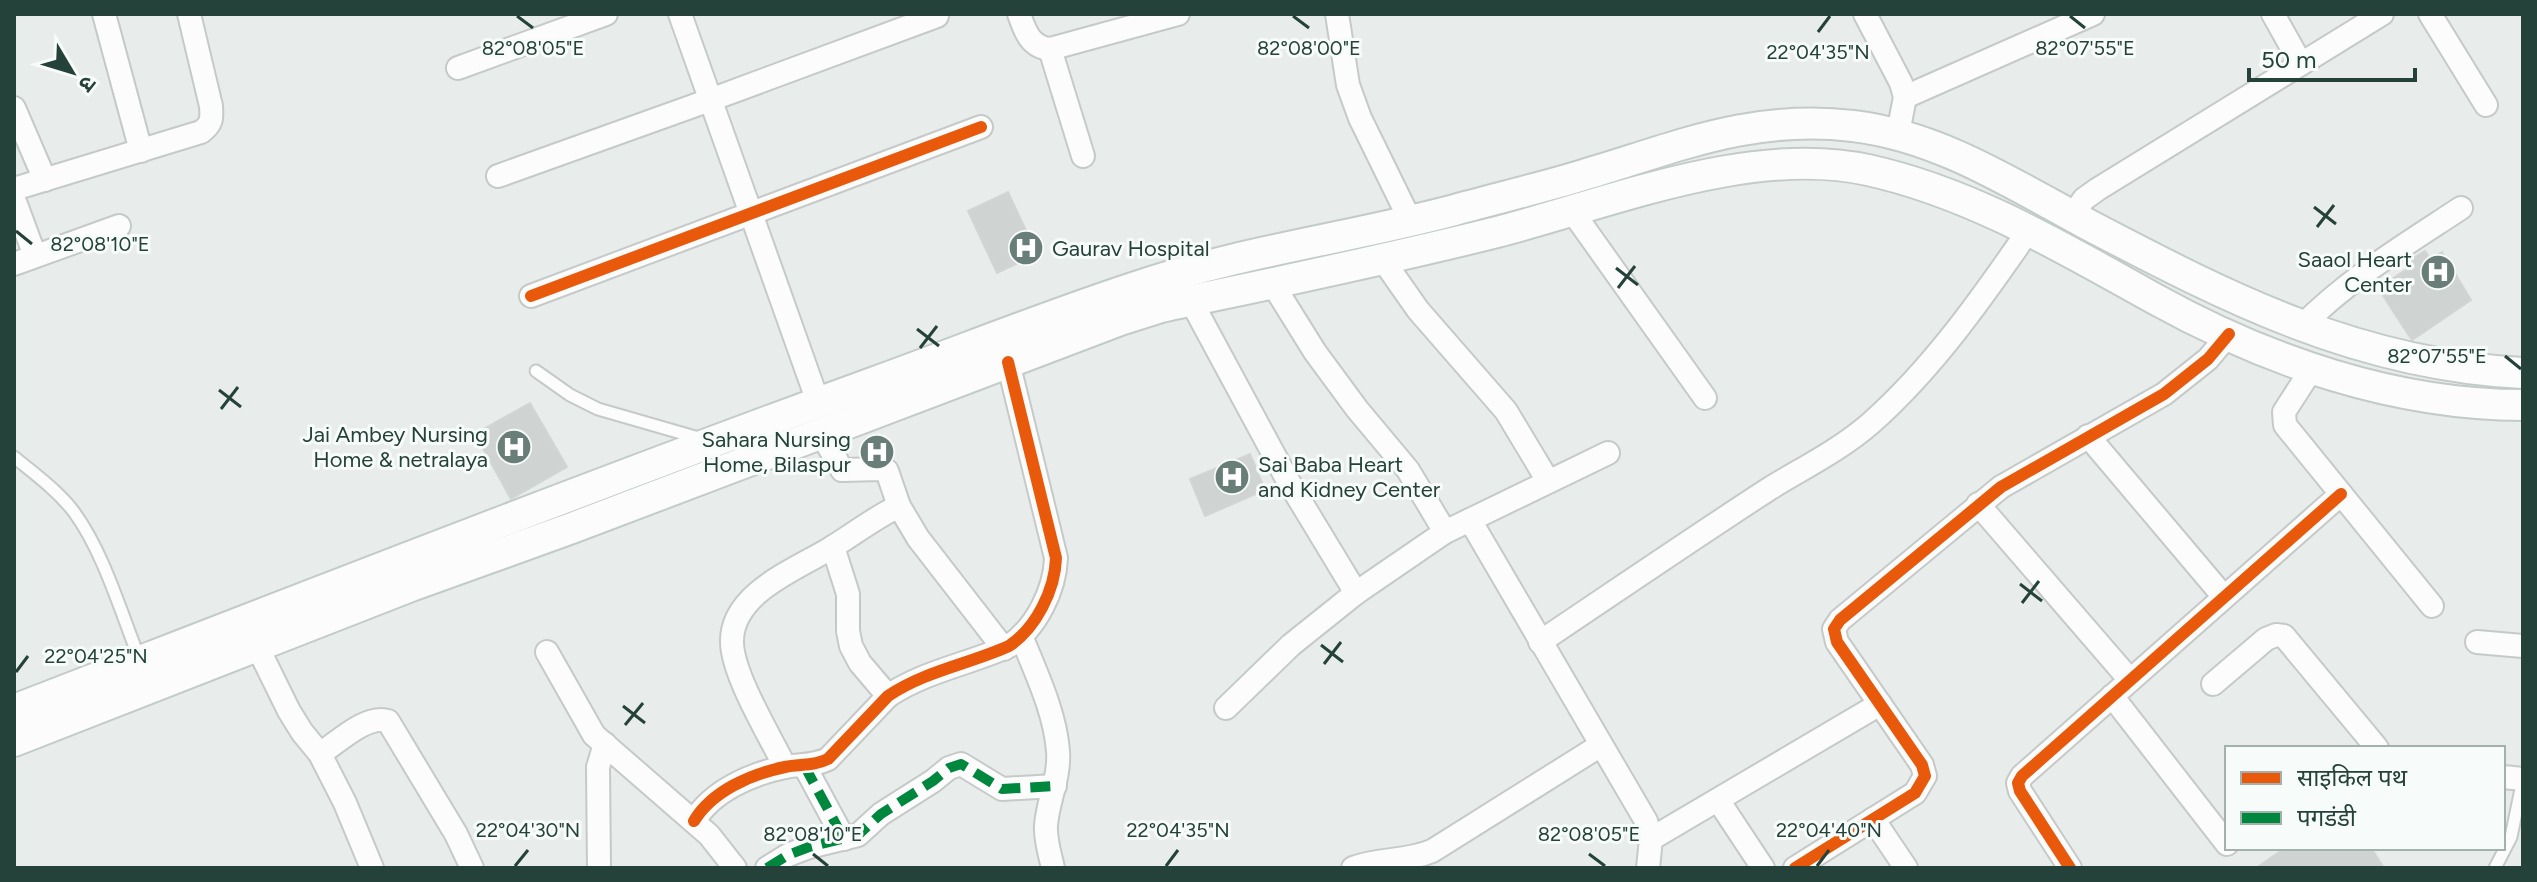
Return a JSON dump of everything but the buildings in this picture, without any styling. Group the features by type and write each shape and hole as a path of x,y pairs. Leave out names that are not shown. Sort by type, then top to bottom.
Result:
{"main road":[{"path":"14,741 821,433 855,404 1143,284 1411,222 1577,177 1716,133 1759,126 1803,123 1898,133 2002,177 2187,277 2301,327 2445,367 2523,373"},
{"path":"14,710 818,402 855,404 1008,362 1120,320 1191,301 1383,260 1635,193 1734,171 1830,164 1868,170 1943,193 1994,213 2157,300 2229,334 2313,367 2388,391 2477,404 2523,405"}],"street":[{"path":"104,14 141,151"},
{"path":"14,189 201,132 209,126 212,119 189,14"},
{"path":"458,68 606,14"},
{"path":"680,14 818,402"},
{"path":"1019,14 1032,42 1040,48 1050,49 1178,14"},
{"path":"1337,14 1348,85 1360,118 1411,222"},
{"path":"1865,14 1901,83 1905,97 1898,133"},
{"path":"1905,97 2093,14"},
{"path":"2273,14 2301,64"},
{"path":"2072,216 2084,199 2098,189 2382,14"},
{"path":"2430,14 2486,105"},
{"path":"498,176 937,16"},
{"path":"1050,49 1083,156"},
{"path":"14,108 45,180"},
{"path":"531,296 981,127"},
{"path":"14,199 25,260 119,226"},
{"path":"2301,327 2367,270 2461,208"},
{"path":"1572,211 1635,304 1705,398"},
{"path":"1540,642 1770,488 1837,449 1870,424 1940,350 1983,297 2029,230"},
{"path":"1383,260 1418,310 1506,411 1548,481"},
{"path":"1272,283 1315,352 1408,470 1445,532"},
{"path":"1191,301 1287,479 1356,593"},
{"path":"1795,868 1915,793 1925,776 1922,765 1837,642 1834,629 1840,620 1978,504 2013,480 2164,394 2200,366 2229,334"},
{"path":"694,821 704,805 717,794 794,766 818,764 828,759 888,696 918,678 1013,643 1051,588 1056,575 1056,558 1008,362"},
{"path":"2313,367 2284,412 2285,425 2432,606"},
{"path":"821,433 842,470 887,471 899,506 941,569 1013,643 1051,717 1058,750 1055,786 1046,824 1053,868"},
{"path":"2088,436 2224,597"},
{"path":"1226,708 1291,645 1356,593 1445,532 1608,453"},
{"path":"2070,868 2018,783 2028,770 2341,494"},
{"path":"1978,504 2130,680"},
{"path":"844,839 794,766 738,671 732,643 734,627 759,591 833,547 859,527 899,506"},
{"path":"1470,520 1640,808 1651,839 1648,868"},
{"path":"833,547 848,594 851,646 860,663 888,696"},
{"path":"2213,684 2266,639 2284,636 2375,746"},
{"path":"2477,642 2523,646"},
{"path":"257,646 289,711 320,754 345,803 372,868"},
{"path":"547,652 584,721 605,744 709,835 735,868"},
{"path":"2112,696 2225,841"},
{"path":"1651,839 1880,704"},
{"path":"320,754 369,722 380,718 388,721 456,834 472,868"},
{"path":"599,868 598,767 605,744"},
{"path":"1353,868 1374,862 1418,857 1432,851 1601,745"},
{"path":"767,868 788,855 866,830 881,814 949,768 961,764 1002,789 1055,786"},
{"path":"1718,800 1763,868"},
{"path":"1873,819 1906,868"}],"lane":[{"path":"536,371 570,395 598,409 710,442"},
{"path":"14,457 59,495 74,513 107,578 141,661"},
{"path":"2505,849 2511,837 2523,779"},
{"path":"2495,868 2504,850"}],"marked path":[{"path":"767,868 809,847 858,835 881,814 949,768 961,764 1002,789 1055,786"},
{"path":"804,765 844,839"}],"cycle path":[{"path":"531,296 981,127"},
{"path":"1795,868 1915,793 1925,776 1922,765 1837,642 1834,629 1840,620 2001,487 2164,394 2208,359 2229,334"},
{"path":"694,821 711,801 746,779 772,770 828,759 888,696 917,680 1009,646 1035,619 1048,595 1056,558 1008,362"},
{"path":"2070,868 2020,791 2018,783 2022,776 2341,494"}],"place":[{"name":"Gaurav Hospital","path":"1026,248"},
{"name":"Saaol Heart Center","path":"2438,272"},
{"name":"Jai Ambey Nursing Home & netralaya","path":"514,447"},
{"name":"Sahara Nursing Home, Bilaspur","path":"877,452"},
{"name":"Sai Baba Heart and Kidney Center","path":"1232,477"}]}
